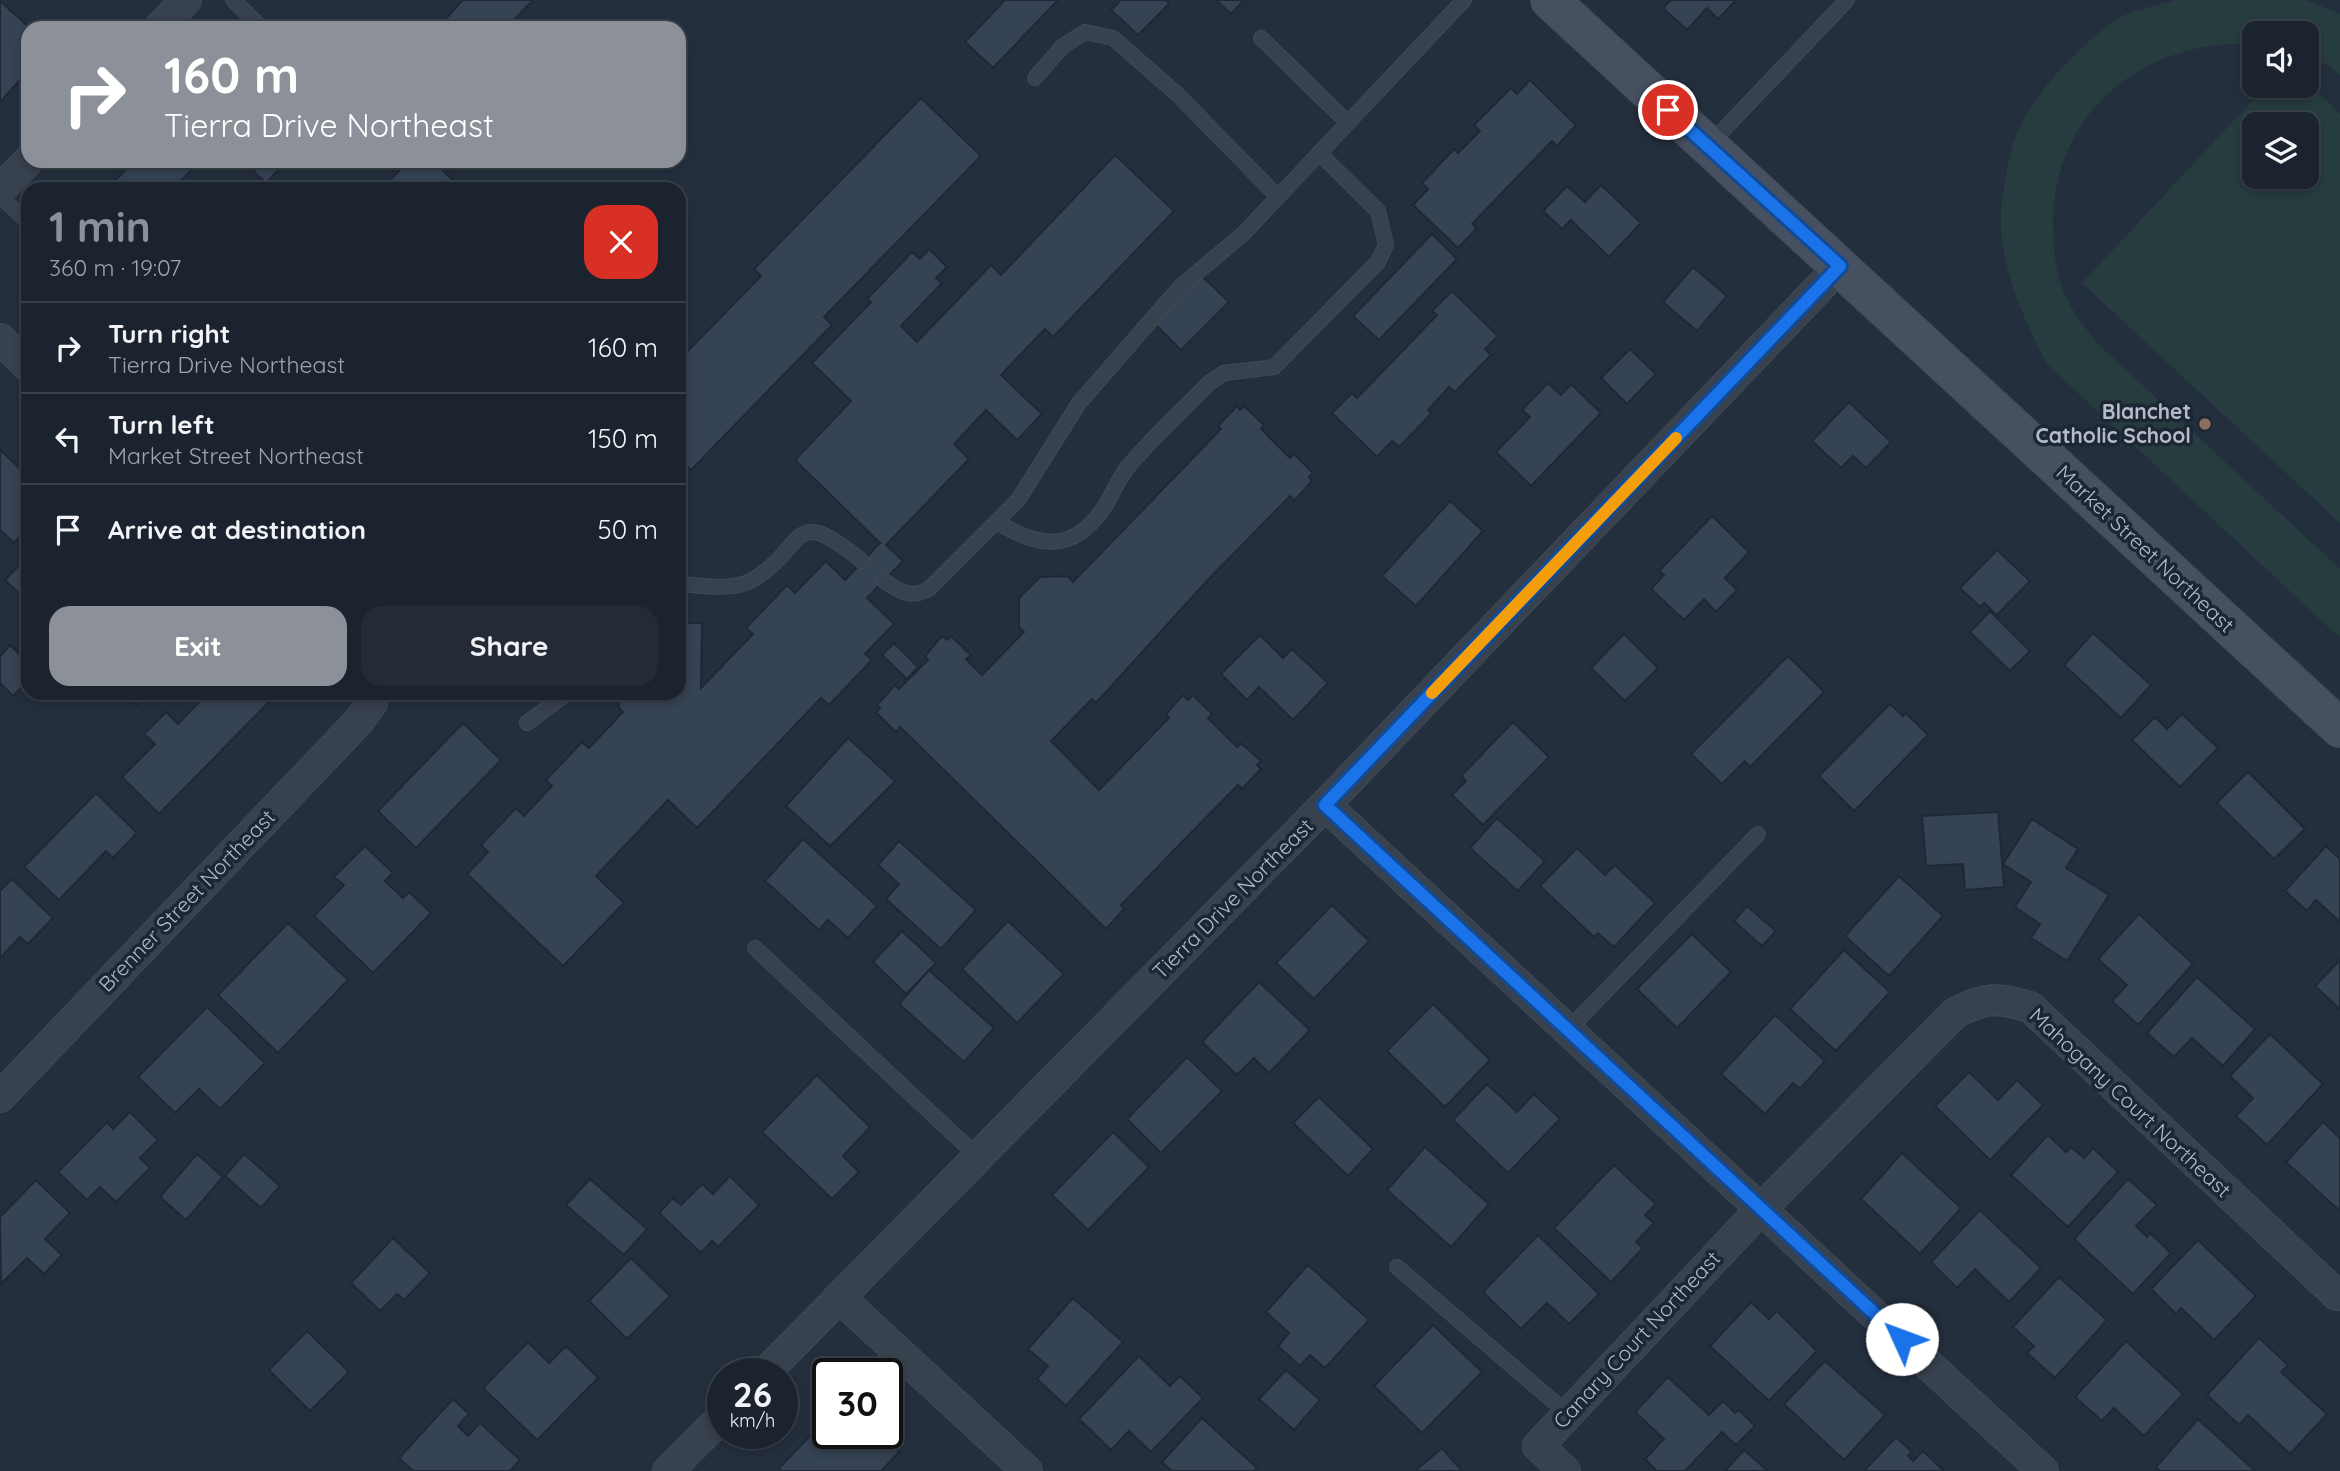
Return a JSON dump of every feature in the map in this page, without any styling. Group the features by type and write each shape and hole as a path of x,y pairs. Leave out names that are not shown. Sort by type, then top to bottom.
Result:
{"main road":[{"name":"Market Street Northeast","path":"1550,0 2340,728"}],"street":[{"path":"166,21 186,0"},
{"path":"0,190 21,168"},
{"name":"Tierra Drive Northeast","path":"780,1358 1325,805 1840,266"},
{"path":"0,340 21,360"},
{"name":"Brenner Street Northeast","path":"0,1097 359,721 369,700"},
{"path":"1325,805 2043,1471"},
{"name":"Mahogany Court Northeast","path":"1762,1208 1955,1013 1979,1000 2005,1000 2029,1007 2337,1294"},
{"name":"Canary Court Northeast","path":"1565,1471 1538,1446 1762,1208"},
{"path":"839,1297 1027,1471"},
{"path":"668,1471 707,1432"}],"lane":[{"path":"233,0 255,21"},
{"path":"884,581 906,595 916,596 929,589 997,522 1018,500 1079,403 1180,287 1244,233 1464,0"},
{"path":"1707,146 1847,0"},
{"path":"1035,78 1063,46 1085,32 1113,38 1178,95 1278,197"},
{"path":"1261,38 1348,123"},
{"path":"997,522 1035,542 1066,540 1077,534 1103,509 1128,467 1209,383 1224,373 1274,367 1378,262 1386,246 1378,211 1319,153"},
{"path":"0,196 21,216"},
{"path":"686,584 731,587 753,580 797,536 814,532 832,536 862,561"},
{"path":"527,723 558,700"},
{"path":"1568,1030 1758,834"},
{"path":"755,948 978,1157"},
{"path":"1397,1267 1567,1414"}],"green space":[{"path":"2175,0 2306,0 2340,14 2340,75 2329,65 2319,62 2319,21 2242,21 2242,45 2213,46 2175,54 2141,70 2111,91 2086,118 2068,150 2056,188 2053,229 2058,275 2064,293 2095,341 2340,569 2340,638 2047,364 2011,281 2003,246 2001,217 2003,191 2019,128 2036,100 2074,55 2114,21"},
{"path":"2319,94 2340,114 2340,523 2082,283 2255,98 2319,98"}],"building":[{"path":"463,0 532,1 513,21 444,21"},
{"path":"1005,0 1058,0 993,68 965,42"},
{"path":"1121,0 1166,0 1169,4 1138,35 1111,10"},
{"path":"1216,0 1244,0 1231,14"},
{"path":"1671,0 1736,0 1718,19 1707,8 1687,30 1663,8"},
{"path":"0,1 22,21 21,79 0,102"},
{"path":"1530,80 1576,125 1557,146 1552,141 1472,224 1477,228 1458,248 1413,205 1428,189 1422,183 1454,149 1458,153 1480,131 1474,125 1511,88 1517,94"},
{"path":"921,98 981,156 824,317 832,325 691,470 686,465 686,353 761,276 754,269"},
{"path":"1115,155 1174,211 1053,337 1045,329 1001,375 1042,414 1017,440 986,410 954,444 969,459 886,545 903,561 867,598 894,624 865,654 872,660 829,705 821,698 697,828 668,800 596,876 624,903 563,966 467,874 488,852 481,845 516,808 524,816 552,786 546,780 582,742 589,748 623,712 619,708 618,700 686,700 686,623 702,623 701,688 753,634 746,628 787,585 795,593 826,561 845,580 880,543 795,460 851,401 812,363 871,302 867,299 912,252 920,259 929,249 947,267 936,278 942,283 901,326 917,342 991,265 1001,275"},
{"path":"127,168 193,168 180,182 114,182"},
{"path":"250,168 280,168 267,182"},
{"path":"402,168 440,168 455,182 388,182"},
{"path":"1601,185 1641,223 1609,257 1571,220 1562,229 1543,211 1567,186 1585,202"},
{"path":"1432,234 1457,259 1379,340 1353,316"},
{"path":"1693,267 1727,296 1697,331 1663,302"},
{"path":"1201,275 1229,302 1181,350 1154,323"},
{"path":"1452,291 1498,336 1485,349 1491,355 1455,392 1449,387 1428,410 1432,413 1399,447 1392,441 1377,457 1332,413 1352,393 1357,398 1437,315 1432,311"},
{"path":"1630,349 1656,374 1627,404 1601,378"},
{"path":"1548,383 1561,395 1571,384 1601,413 1531,486 1496,452 1530,417 1522,410"},
{"path":"1849,402 1891,442 1866,468 1853,456 1841,468 1812,441"},
{"path":"1237,406 1240,410 1244,406 1264,425 1261,429 1290,458 1294,454 1313,473 1309,477 1312,481 1294,501 1290,496 1204,584 1096,703 1092,699 1051,741 1099,790 1169,718 1166,714 1183,695 1188,700 1193,695 1212,714 1208,718 1237,747 1241,743 1261,761 1257,765 1261,769 1242,789 1238,785 1178,846 1121,905 1124,909 1106,929 900,727 896,732 876,712 880,708 877,705 895,685 899,689 928,660 925,656 942,636 947,640 951,636 971,655 966,659 982,675 1024,632 1019,627 1019,598 1040,577 1068,576 1073,582 1221,429 1218,426"},
{"path":"0,450 21,469 21,536 14,543 0,530"},
{"path":"1450,501 1483,531 1416,606 1382,576"},
{"path":"1712,516 1749,552 1725,578 1737,590 1716,612 1704,599 1684,620 1651,589 1664,575 1659,571"},
{"path":"1997,550 2030,581 1997,615 1984,603 1980,607 1960,588"},
{"path":"21,563 21,595 5,580"},
{"path":"1990,611 2030,651 2010,671 1970,632"},
{"path":"2093,633 2151,685 2121,718 2064,665"},
{"path":"1624,634 1658,668 1625,701 1591,668"},
{"path":"1260,635 1283,658 1292,649 1328,683 1293,720 1259,687 1247,700 1221,674"},
{"path":"894,643 918,667 907,679 882,655"},
{"path":"10,645 21,656 21,688 13,696 0,683 0,656"},
{"path":"1788,656 1824,692 1750,767 1745,761 1722,784 1691,754"},
{"path":"271,700 159,814 122,777 155,744 144,734 166,712 178,724 200,701"},
{"path":"1890,704 1903,716 1906,713 1928,735 1854,811 1819,776"},
{"path":"2182,714 2218,748 2180,787 2132,740 2155,717 2167,729"},
{"path":"1513,722 1549,757 1483,825 1452,795 1466,781 1461,776"},
{"path":"463,723 501,760 416,848 378,811"},
{"path":"848,738 895,781 830,846 786,806"},
{"path":"2248,772 2305,829 2274,859 2217,803"},
{"path":"96,793 137,833 113,858 106,851 59,900 24,867"},
{"path":"1998,812 2004,887 1965,890 1963,864 1926,866 1922,816"},
{"path":"1497,818 1545,861 1518,891 1470,848"},
{"path":"2032,819 2078,849 2066,868 2109,895 2067,961 2031,938 2040,924 2015,907 2031,882 2003,864"},
{"path":"803,839 877,906 848,938 828,920 819,930 765,881"},
{"path":"899,841 976,910 941,949 886,899 899,884 878,865"},
{"path":"365,846 393,873 385,881 403,898 409,892 431,913 373,973 314,916 344,885 334,877"},
{"path":"2326,846 2340,859 2340,922 2316,900 2307,911 2285,891"},
{"path":"1577,848 1605,875 1615,865 1655,903 1614,947 1598,933 1594,937 1540,886"},
{"path":"1899,876 1943,916 1889,976 1845,936"},
{"path":"12,879 53,918 28,944 20,937 0,958 0,891"},
{"path":"1332,905 1369,941 1314,999 1276,963"},
{"path":"1747,906 1776,931 1762,946 1734,921"},
{"path":"2139,914 2193,964 2138,1025 2112,1001 2127,985 2098,959"},
{"path":"1008,921 1064,974 1017,1023 962,969"},
{"path":"288,923 348,980 278,1053 218,995"},
{"path":"902,931 936,963 906,994 873,962"},
{"path":"1692,934 1731,972 1677,1028 1637,989"},
{"path":"1844,950 1890,992 1836,1051 1790,1009"},
{"path":"2340,960 2340,1009 2315,986"},
{"path":"929,970 994,1028 964,1062 899,1004"},
{"path":"2197,977 2255,1029 2223,1066 2192,1038 2174,1057 2147,1033"},
{"path":"1259,982 1310,1030 1269,1073 1254,1058 1237,1075 1202,1042"},
{"path":"1433,1004 1490,1060 1445,1107 1387,1051"},
{"path":"207,1007 265,1063 220,1109 199,1089 175,1113 138,1077"},
{"path":"1775,1015 1825,1061 1800,1089 1793,1083 1765,1114 1721,1074"},
{"path":"2270,1034 2323,1084 2267,1145 2236,1116 2253,1098 2230,1076"},
{"path":"1187,1057 1222,1091 1161,1153 1127,1119"},
{"path":"1969,1072 1998,1100 2017,1080 2043,1105 1990,1160 1935,1106"},
{"path":"817,1075 870,1127 843,1156 859,1172 832,1199 762,1132"},
{"path":"1487,1084 1517,1112 1534,1094 1560,1119 1508,1173 1453,1120"},
{"path":"1319,1097 1373,1149 1348,1176 1293,1123"},
{"path":"130,1112 158,1140 140,1158 150,1168 116,1202 100,1187 87,1200 58,1172 107,1122 113,1129"},
{"path":"2323,1122 2340,1138 2340,1211 2286,1162"},
{"path":"1113,1132 1149,1167 1088,1230 1052,1195"},
{"path":"2048,1135 2066,1152 2071,1147 2084,1158 2093,1148 2118,1172 2068,1227 2011,1175"},
{"path":"1425,1147 1489,1204 1451,1247 1387,1190"},
{"path":"1902,1153 1961,1208 1920,1254 1861,1199"},
{"path":"197,1154 223,1177 186,1220 160,1197"},
{"path":"244,1154 280,1186 261,1208 225,1176"},
{"path":"1614,1165 1656,1204 1645,1215 1654,1223 1636,1242 1643,1248 1611,1282 1554,1228"},
{"path":"730,1176 759,1205 718,1247 712,1241 701,1253 659,1213 673,1198 681,1205 702,1184 713,1194"},
{"path":"590,1179 647,1229 624,1255 566,1205"},
{"path":"2128,1179 2157,1205 2136,1226 2147,1237 2150,1233 2171,1253 2133,1294 2074,1239"},
{"path":"36,1180 70,1213 45,1239 62,1255 44,1274 27,1258 1,1284 0,1217"},
{"path":"1980,1210 2041,1268 2009,1302 1975,1269 1957,1288 1931,1262"},
{"path":"1538,1235 1599,1294 1569,1324 1547,1303 1521,1329 1483,1292"},
{"path":"393,1238 430,1273 404,1300 397,1294 380,1311 351,1283"},
{"path":"2198,1240 2256,1296 2214,1340 2181,1308 2176,1314 2151,1289"},
{"path":"631,1258 670,1296 627,1339 589,1301"},
{"path":"1308,1265 1369,1320 1325,1368 1310,1355 1300,1366 1278,1346 1289,1333 1266,1312"},
{"path":"2059,1277 2107,1320 2055,1378 2027,1353 2034,1346 2013,1327"},
{"path":"1073,1298 1123,1342 1066,1406 1037,1379 1048,1366 1028,1349"},
{"path":"1751,1302 1769,1319 1777,1311 1817,1351 1769,1401 1710,1346"},
{"path":"1433,1325 1482,1372 1422,1433 1374,1386"},
{"path":"307,1331 349,1372 310,1411 269,1370"},
{"path":"2259,1338 2288,1365 2281,1372 2327,1414 2290,1454 2248,1415 2239,1425 2207,1395"},
{"path":"2126,1341 2183,1394 2144,1436 2114,1408 2102,1421 2075,1397"},
{"path":"528,1342 549,1363 566,1346 598,1378 537,1440 483,1388"},
{"path":"1139,1356 1170,1386 1180,1376 1203,1398 1151,1452 1129,1431 1111,1450 1079,1419"},
{"path":"1825,1361 1885,1415 1844,1460 1784,1404"},
{"path":"1286,1370 1320,1400 1294,1430 1259,1399"},
{"path":"1668,1377 1709,1415 1723,1401 1735,1413 1739,1410 1755,1426 1736,1445 1722,1432 1685,1471 1657,1471 1645,1459 1664,1439 1635,1412"},
{"path":"453,1399 469,1414 458,1426 468,1436 480,1423 520,1460 510,1471 413,1471 399,1458"},
{"path":"1202,1418 1257,1468 1254,1471 1172,1471 1162,1462"},
{"path":"2198,1419 2255,1471 2160,1471 2156,1467"},
{"path":"812,1434 812,1449 896,1449 899,1452 881,1471 781,1471 779,1468"},
{"path":"1896,1437 1912,1452 1908,1456 1913,1461 1923,1451 1944,1471 1864,1471"},
{"path":"1442,1448 1462,1471 1415,1471"},
{"path":"1744,1450 1768,1471 1725,1471"}],"slow traffic":[{"path":"1432,693 1676,438"}],"place":[{"name":"Blanchet Catholic School","path":"2205,424"}],"route":[{"path":"1668,110 1840,266 1325,805 1902,1339"}]}
